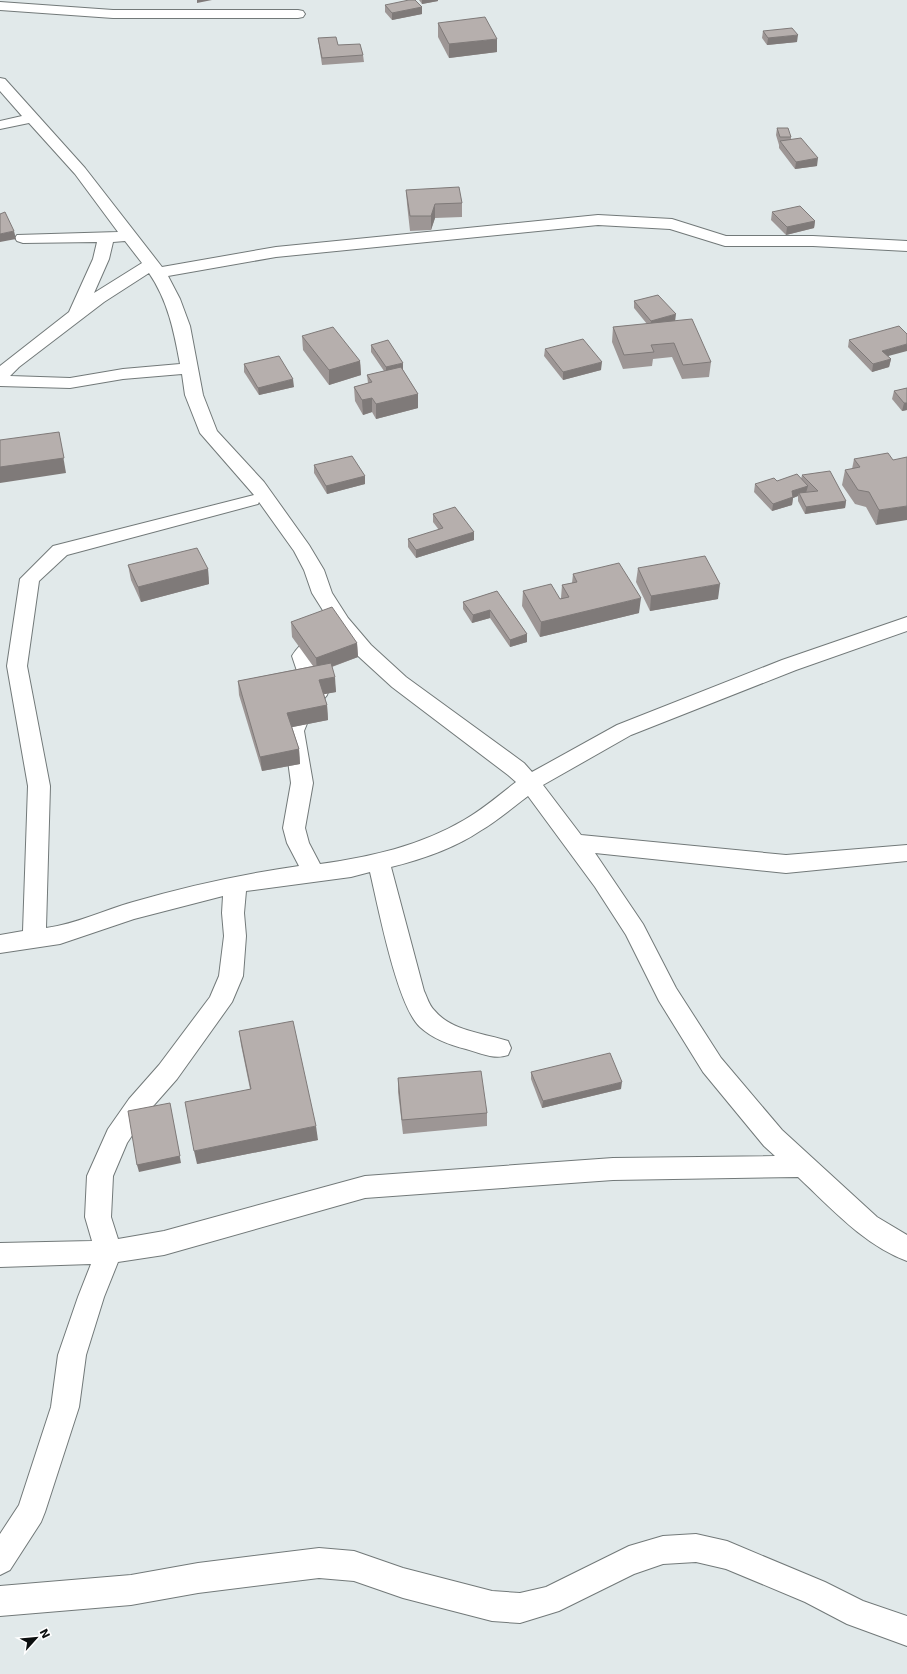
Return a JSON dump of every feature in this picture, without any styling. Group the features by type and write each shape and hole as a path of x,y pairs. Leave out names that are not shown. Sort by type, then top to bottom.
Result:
{"street":[{"path":"0,6 114,14 298,14"},
{"path":"0,82 80,171 155,268 172,299 182,326 194,395 209,433 229,457 257,486 282,520 302,549 314,570 322,593 346,628 364,650 399,682 516,770 530,783 603,881 636,930 667,994 712,1064 773,1138 868,1225 907,1249"},
{"path":"0,125 33,118"},
{"path":"0,376 13,363 98,298 155,268 276,252 598,220 672,224 725,242 813,241 907,246"},
{"path":"24,238 129,236"},
{"path":"76,315 101,259 106,237"},
{"path":"0,381 70,383 123,374 189,368"},
{"path":"34,940 39,786 17,666 30,579 60,550 251,500"},
{"path":"0,944 60,935 132,911 236,885 378,862 409,853 443,840 472,826 530,783 613,737 659,715 789,665 907,624"},
{"path":"314,873 298,844 294,828 302,783 294,731 301,713 320,690 321,684 304,666 302,656 324,638 346,628"},
{"path":"575,844 786,864 907,853"},
{"path":"378,862 412,992 420,1008 429,1021 446,1031 467,1040 499,1048"},
{"path":"0,1560 31,1512 65,1407 72,1355 91,1297 109,1252 98,1217 100,1176 117,1137 138,1106 168,1072 220,1002 231,976 235,936 232,913 236,885"},
{"path":"0,1255 109,1252 164,1243 365,1187 613,1169 804,1166"},
{"path":"0,1601 131,1590 198,1578 319,1563 354,1566 403,1583 492,1606 520,1608 549,1601 629,1561 664,1550 696,1548 727,1555 815,1592 857,1614 907,1631"}],"building":[{"path":"415,0 422,7 392,13 385,5"},
{"path":"485,17 497,39 449,44 438,23"},
{"path":"792,28 798,35 768,38 763,31"},
{"path":"336,37 338,45 360,44 363,55 322,58 318,38"},
{"path":"777,128 788,128 791,137 780,137"},
{"path":"801,138 818,158 796,162 780,141"},
{"path":"459,187 462,203 435,204 431,216 410,216 406,190"},
{"path":"800,206 815,221 787,227 772,212"},
{"path":"5,212 14,231 0,234 0,214"},
{"path":"658,295 676,314 651,321 634,301"},
{"path":"692,319 711,362 683,365 674,343 651,345 654,352 624,355 613,327"},
{"path":"899,326 907,334 907,344 882,351 891,359 873,364 849,340"},
{"path":"333,327 360,361 329,370 302,336"},
{"path":"583,339 602,362 563,372 545,349"},
{"path":"388,340 403,363 386,367 371,345"},
{"path":"279,356 293,379 258,388 244,364"},
{"path":"401,367 418,394 376,404 372,398 362,400 354,387 372,382 367,375"},
{"path":"907,388 907,403 904,403 894,391"},
{"path":"59,432 64,458 0,467 0,440"},
{"path":"888,453 893,460 907,457 907,506 879,510 869,492 858,490 845,470 860,467 854,459"},
{"path":"352,456 365,476 326,486 314,465"},
{"path":"830,471 846,501 806,507 799,493 818,491 802,475"},
{"path":"797,474 808,486 792,491 793,497 773,504 755,484 774,478 777,481"},
{"path":"455,507 474,532 416,550 408,539 443,528 433,514"},
{"path":"197,548 208,569 138,587 128,565"},
{"path":"705,556 720,584 651,596 638,568"},
{"path":"619,563 641,598 541,622 523,591 551,584 560,599 569,597 562,585 577,582 573,574"},
{"path":"497,591 527,634 510,640 490,610 473,615 463,602"},
{"path":"332,607 357,643 316,658 291,622"},
{"path":"331,663 335,677 319,680 327,705 287,713 299,749 260,757 238,681"},
{"path":"293,1021 316,1126 194,1151 185,1102 251,1089 239,1031"},
{"path":"610,1053 622,1082 543,1101 531,1072"},
{"path":"481,1071 487,1113 402,1120 398,1078"},
{"path":"170,1103 180,1156 137,1165 128,1111"}]}
